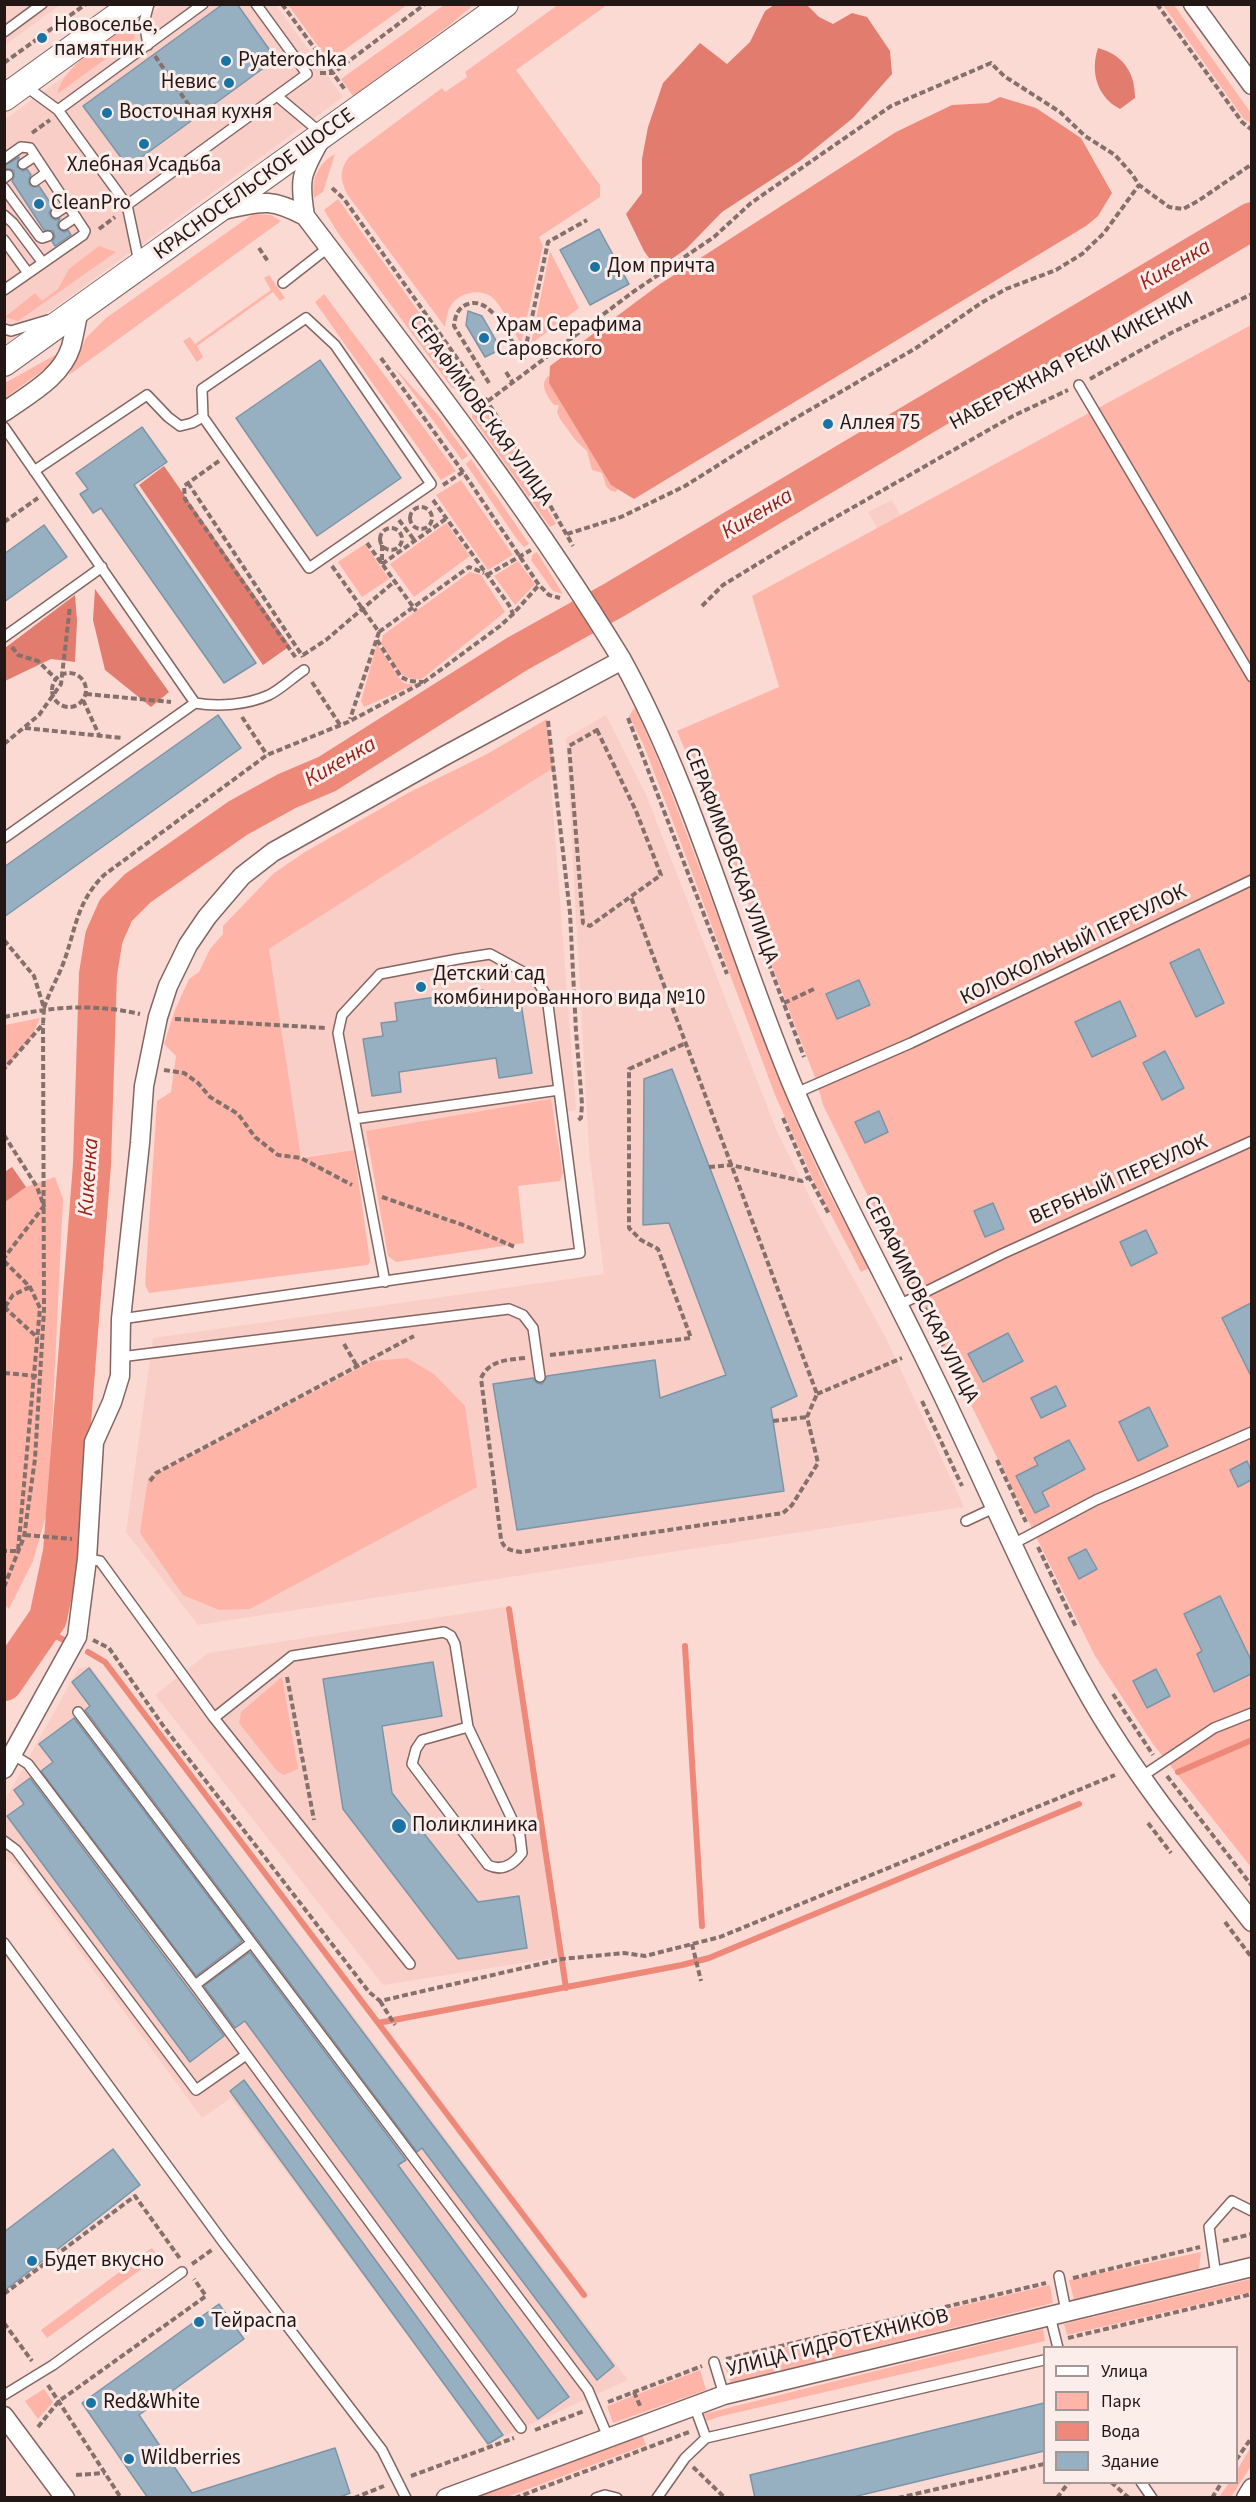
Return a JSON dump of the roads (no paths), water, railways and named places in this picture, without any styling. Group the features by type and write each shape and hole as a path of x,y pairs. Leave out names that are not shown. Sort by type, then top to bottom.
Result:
{"main road":[{"name":"КРАСНОСЕЛЬСКОЕ ШОССЕ","path":"4,363 505,4"},
{"path":"14,91 122,9"}],"street":[{"path":"1193,4 1251,85"},
{"path":"305,216 302,193 303,169 323,135"},
{"name":"СЕРАФИМОВСКАЯ УЛИЦА","path":"219,211 254,203 278,203 305,216 455,407 577,588 622,660 646,705 678,780 796,1093 843,1196 900,1305 1065,1652 1091,1700 1141,1778 1251,1922"},
{"path":"4,412 49,380 62,367 71,349 79,310"},
{"path":"8,1761 77,1637 87,1559 94,1442 112,1402 120,1376 121,1319 144,1086 153,1037 168,986 188,945 207,917 242,876 273,852 622,660"},
{"name":"УЛИЦА ГИДРОТЕХНИКОВ","path":"446,2498 724,2395 1251,2267"},
{"path":"4,2416 65,2498"},
{"path":"1246,2498 1251,2488"}],"lane":[{"path":"4,32 42,4"},
{"path":"148,45 144,22 149,4"},
{"path":"58,110 202,4"},
{"path":"127,205 307,74 256,4"},
{"path":"14,91 58,110 127,205 140,267"},
{"path":"277,96 323,135"},
{"path":"4,159 24,147 30,148 85,231 83,235 4,290"},
{"path":"24,164 35,156"},
{"path":"35,181 46,173"},
{"path":"4,188 15,195 45,237"},
{"path":"56,213 68,205"},
{"path":"4,215 13,223 43,263"},
{"path":"64,225 76,217"},
{"path":"4,240 28,273"},
{"path":"283,283 329,247"},
{"path":"4,329 11,332 79,310"},
{"path":"306,318 335,345 431,484 309,568 203,417 202,389 306,318"},
{"path":"1079,385 1251,677"},
{"path":"34,471 147,394 168,417 180,426 203,417"},
{"path":"4,427 195,703"},
{"path":"5,637 102,567"},
{"path":"4,838 195,703 212,706 225,705 269,695 304,670"},
{"name":"КОЛОКОЛЬНЫЙ ПЕРЕУЛОК","path":"796,1093 911,1043 1251,880"},
{"path":"121,1319 385,1282 580,1253 547,997 536,979 490,954 380,974 342,1015 338,1033 385,1282"},
{"path":"354,1119 559,1090"},
{"name":"ВЕРБНЫЙ ПЕРЕУЛОК","path":"900,1305 1002,1254 1251,1141"},
{"path":"120,1357 509,1310 523,1315 533,1328 540,1377"},
{"path":"1014,1544 1096,1500 1251,1432"},
{"path":"966,1521 996,1507"},
{"path":"87,1559 100,1561 214,1718 410,1964"},
{"path":"214,1718 292,1656 444,1632 451,1636 455,1644 468,1727 520,1836 522,1853 515,1862 504,1868 496,1869 488,1865 412,1764 416,1749 422,1740 468,1727"},
{"path":"78,1712 588,2390 608,2437"},
{"path":"1141,1778 1214,1728 1251,1713"},
{"path":"8,1761 28,1764 195,1985 523,2431"},
{"path":"4,1841 16,1850 196,2090 246,2055"},
{"path":"4,1943 223,2242 382,2450 406,2498"},
{"path":"195,1985 251,1943"},
{"path":"1216,2276 1209,2227 1232,2201 1251,2211"},
{"path":"4,2396 40,2373 184,2270"},
{"path":"1058,2346 1059,2276"},
{"path":"718,2361 724,2395"},
{"path":"657,2498 685,2458 706,2438 1043,2361"},
{"path":"694,2405 706,2438"},
{"path":"1142,2484 1152,2498"},
{"path":"596,2498 605,2495 616,2498"}],"water":[{"path":"1000,97 1036,108 1081,138 1112,193 1098,216 1086,226 634,499 611,485 549,383 550,366 660,284 896,132 952,105 988,103"},
{"path":"546,624 561,646 558,653 545,659 536,645 532,632"}],"waterway":[{"name":"Кикенка","path":"4,1682 48,1618 62,1552 92,1164 98,974 104,937 116,910 138,888 238,818 287,791 327,774 517,654 614,600 1252,221"},
{"path":"614,600 620,612"},
{"path":"509,1609 566,1988"},
{"path":"42,1629 72,1644"},
{"path":"685,1646 702,1926"},
{"path":"88,1652 105,1662 584,2295"},
{"path":"1178,1772 1252,1740"},
{"path":"378,2023 709,1958 1079,1804"}],"place":[{"name":"Новоселье, памятник","path":"42,38"},
{"name":"Pyaterochka","path":"226,61"},
{"name":"Невис","path":"229,83"},
{"name":"Восточная кухня","path":"107,113"},
{"name":"Хлебная Усадьба","path":"144,144"},
{"name":"CleanPro","path":"39,204"},
{"name":"Дом причта","path":"595,267"},
{"name":"Храм Серафима Саровского","path":"484,338"},
{"name":"Аллея 75","path":"828,424"},
{"name":"Детский сад комбинированного вида №10","path":"421,987"},
{"name":"Поликлиника","path":"399,1826"},
{"name":"Будет вкусно","path":"32,2261"},
{"name":"Тейраспа","path":"199,2322"},
{"name":"Red&White","path":"91,2403"},
{"name":"Wildberries","path":"129,2459"}]}
